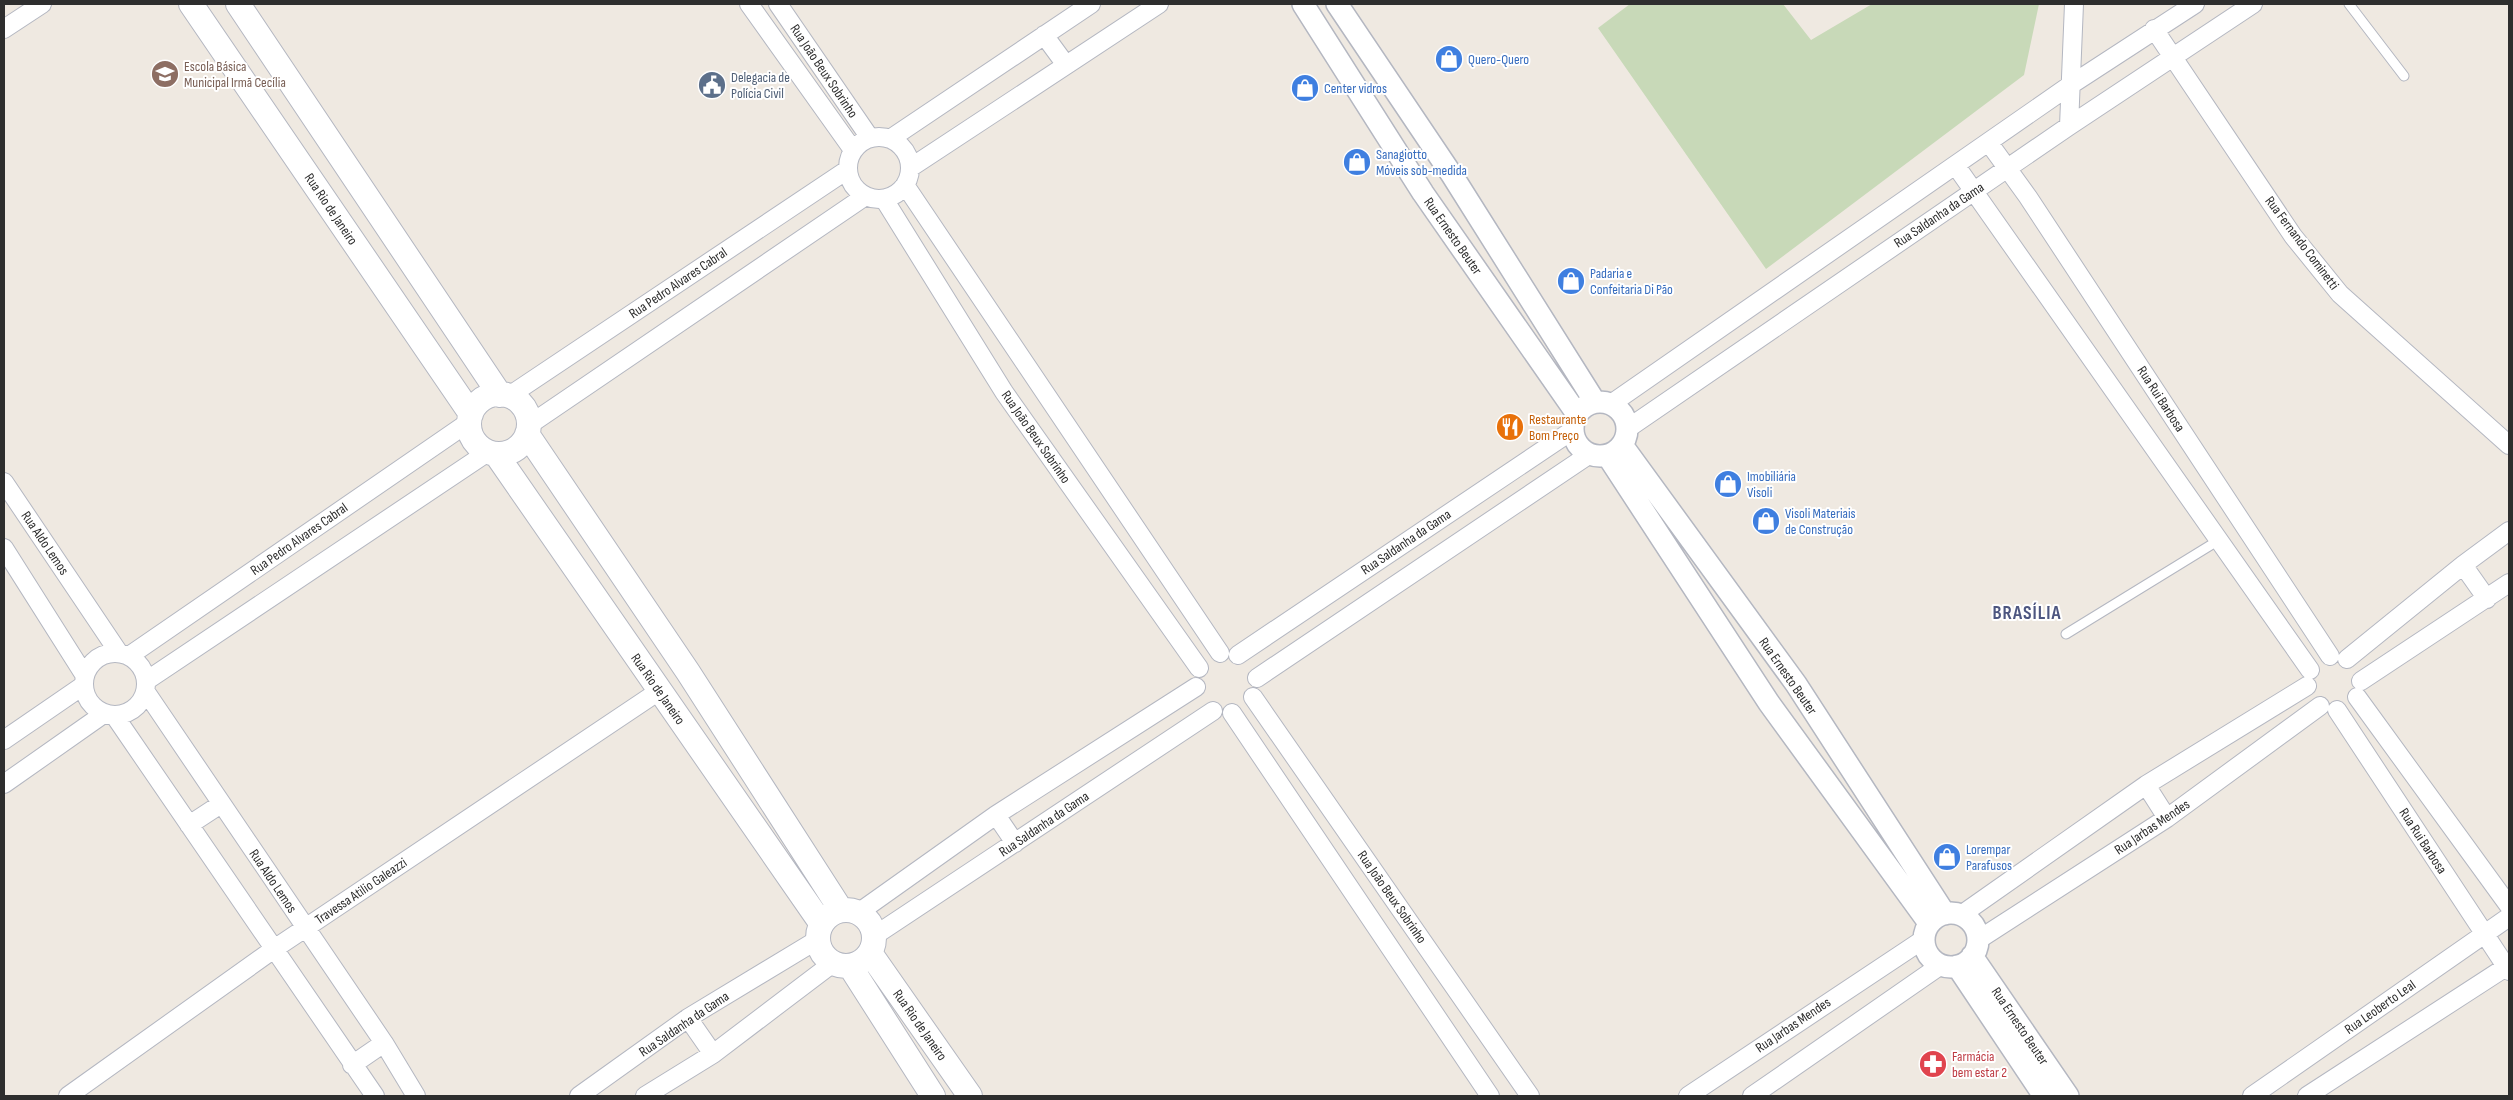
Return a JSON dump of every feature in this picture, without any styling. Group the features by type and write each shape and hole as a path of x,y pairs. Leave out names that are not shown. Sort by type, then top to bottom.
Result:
{"main road":[{"name":"Rua Rio de Janeiro","path":"191,4 470,418"},
{"path":"238,4 505,396 524,408 528,430 849,912 872,926 872,944 865,959 841,965 820,949 819,932 826,917 849,912"},
{"path":"505,396 483,400 470,418 474,440 492,453 515,449 523,443 528,430"},
{"name":"Rua Rio de Janeiro","path":"492,453 659,691 819,932"},
{"path":"636,658 666,639"},
{"name":"Rua Rio de Janeiro","path":"872,944 970,1096"},
{"name":"Rua Rio de Janeiro","path":"841,965 933,1096"}],"street":[{"path":"4,29 42,4"},
{"name":"Rua João Beux Sobrinho","path":"749,4 853,150"},
{"name":"Rua João Beux Sobrinho","path":"778,4 870,138"},
{"path":"890,139 904,151 910,168 905,185 892,197 884,199 864,196 855,190 847,170 853,150 870,138 890,139 1091,4"},
{"path":"910,168 1066,65 1133,11 1159,4"},
{"name":"Rua Ernesto Beuter","path":"1303,4 1423,193 1575,422"},
{"path":"1337,4 1603,403 1623,414 1612,446"},
{"path":"2069,126 2069,86 2074,4"},
{"path":"1612,446 1578,444 1575,422 1581,409 1603,403 1956,166 2069,86 2195,4"},
{"name":"Rua Saldanha da Gama","path":"1256,678 1612,446 2069,126 2253,4"},
{"name":"Rua Fernando Cominetti","path":"2154,30 2293,236 2340,294 2509,445"},
{"path":"1044,35 1066,65"},
{"name":"Rua Rui Barbosa","path":"1989,143 2028,197 2338,658"},
{"path":"1956,166 2219,540 2308,678 2314,701 2328,708 2344,708 2359,689 2509,583"},
{"name":"Rua Pedro Alvares Cabral","path":"505,396 847,170"},
{"path":"905,185 1220,653"},
{"path":"528,430 864,196"},
{"name":"Rua João Beux Sobrinho","path":"884,199 1004,392 1199,668"},
{"name":"Rua Pedro Alvares Cabral","path":"124,654 470,418"},
{"name":"Rua Saldanha da Gama","path":"1238,655 1575,422"},
{"path":"1612,446 1769,703 1940,923 1973,925 1962,957 1928,955 1940,923"},
{"name":"Rua Ernesto Beuter","path":"1612,446 1796,684 1940,923"},
{"path":"146,686 492,453"},
{"name":"Rua Aldo Lemos","path":"4,482 124,654"},
{"path":"2308,678 2315,664 2338,658 2509,531"},
{"path":"4,548 85,681 90,702 109,714 189,825 375,1096"},
{"path":"2463,565 2487,599"},
{"path":"4,740 85,681 94,661 110,653 124,654 144,671 146,686 141,701 134,709 124,714 109,714 4,784"},
{"path":"1220,653 1238,655 1253,669 1256,678 1253,697 1248,705 1232,713 1213,711 1204,705 1196,687 1199,668 1204,661 1220,653"},
{"path":"2338,658 2358,672 2359,689 2509,906"},
{"name":"Rua Jarbas Mendes","path":"1688,1096 1940,923 2308,678"},
{"name":"Rua Aldo Lemos","path":"146,686 221,804 384,1043 416,1096"},
{"path":"849,912 1196,687"},
{"name":"Travessa Atilio Galeazzi","path":"68,1096 274,949 659,691"},
{"name":"Rua João Beux Sobrinho","path":"1253,697 1530,1096"},
{"name":"Rua Rui Barbosa","path":"2328,708 2508,967"},
{"name":"Rua Jarbas Mendes","path":"1752,1096 1962,957 2328,708"},
{"name":"Rua Saldanha da Gama","path":"872,944 1016,843 1213,711"},
{"path":"1232,713 1490,1096"},
{"path":"2146,785 2167,818"},
{"path":"189,825 221,804"},
{"path":"996,815 1016,843"},
{"name":"Rua Leoberto Leal","path":"2252,1096 2509,917"},
{"name":"Rua Saldanha da Gama","path":"579,1096 688,1018 819,932"},
{"name":"Rua Ernesto Beuter","path":"1962,957 2044,1096"},
{"name":"Rua Ernesto Beuter","path":"1962,957 2068,1096"},
{"path":"645,1096 713,1054 841,965"},
{"path":"2306,1096 2508,967"},
{"path":"688,1018 713,1054"},
{"path":"352,1065 384,1043"}],"lane":[{"path":"2349,4 2404,76"},
{"path":"2066,634 2219,540"}],"green space":[{"path":"1630,4 1783,4 1811,40 1872,4 2039,4 2024,75 1766,269 1598,28"}],"place":[{"name":"Quero-Quero","path":"1449,59"},
{"name":"Escola Básica Municipal Irmã Cecília","path":"165,74"},
{"name":"Delegacia de Polícia Civil","path":"712,85"},
{"name":"Center vidros","path":"1305,88"},
{"name":"Sanagiotto Móveis sob-medida","path":"1357,162"},
{"name":"Padaria e Confeitaria Di Pão","path":"1571,281"},
{"name":"Restaurante Bom Preço","path":"1510,427"},
{"name":"Imobiliária Visoli","path":"1728,484"},
{"name":"Visoli Materiais de Construção","path":"1766,521"},
{"name":"Lorempar Parafusos","path":"1947,857"},
{"name":"Farmácia bem estar 2","path":"1933,1064"}],"district":[{"name":"BRASÍLIA","path":"2027,613"}]}
